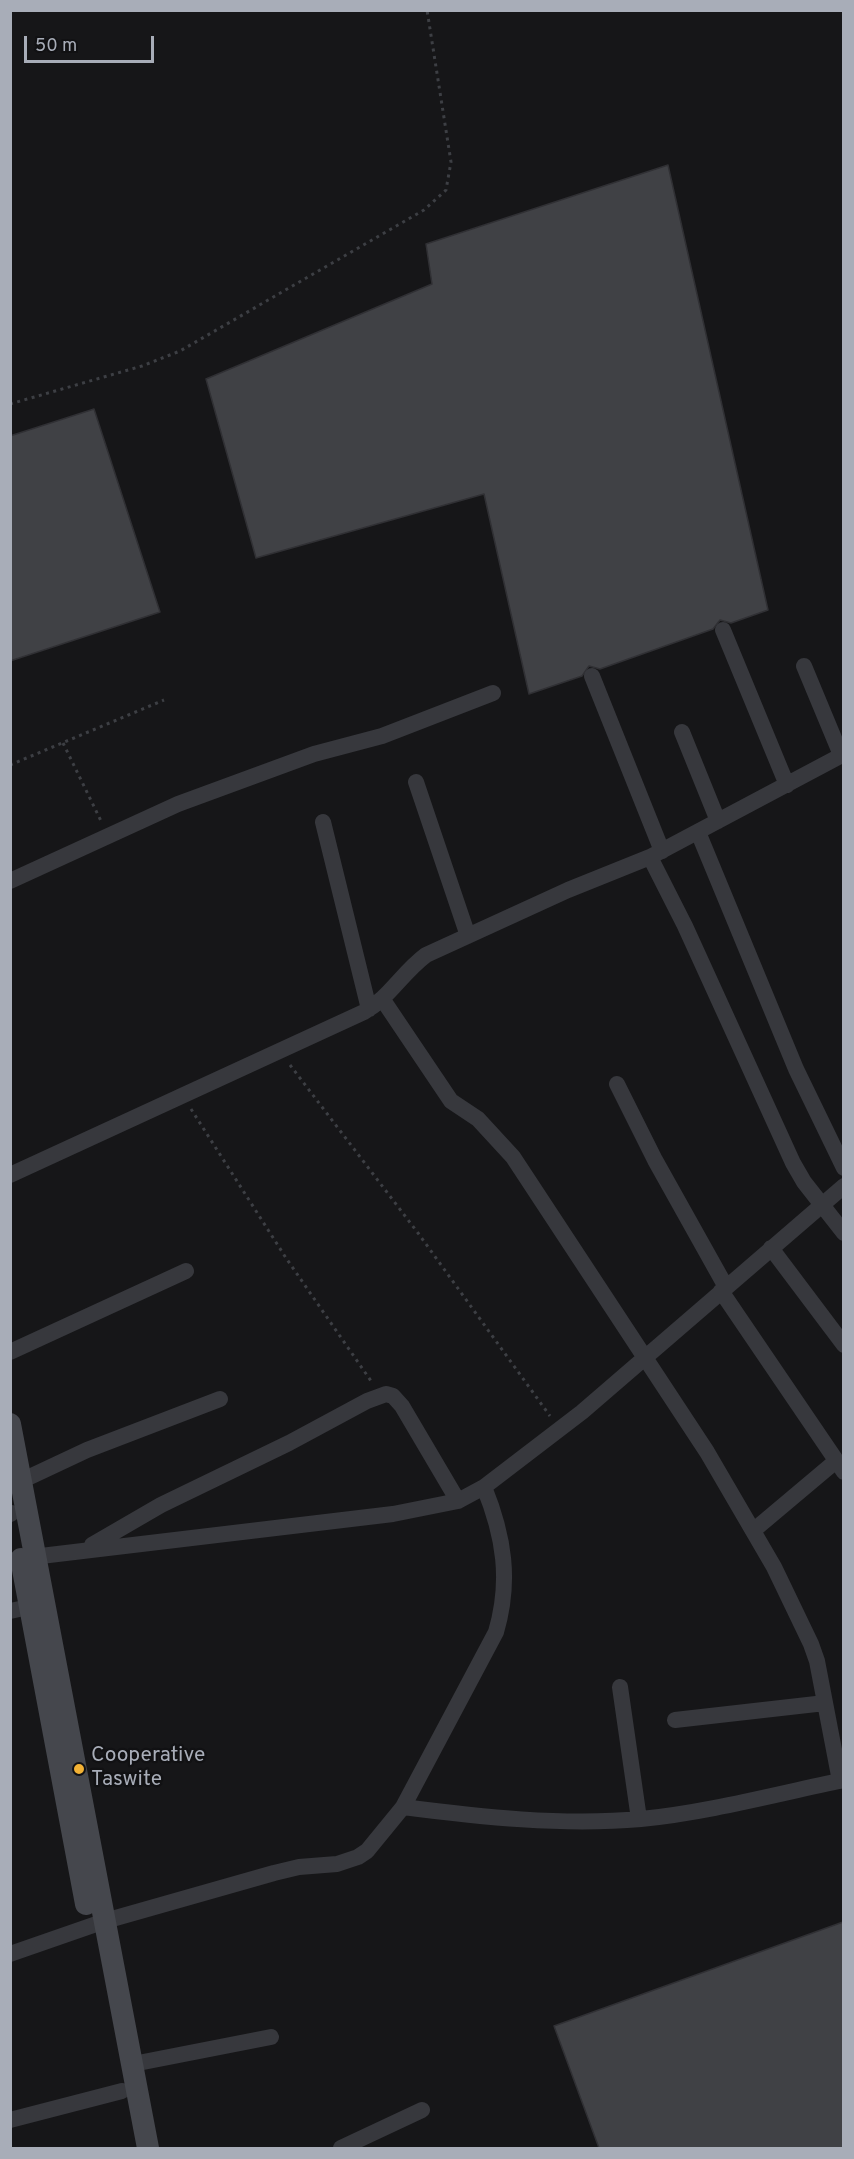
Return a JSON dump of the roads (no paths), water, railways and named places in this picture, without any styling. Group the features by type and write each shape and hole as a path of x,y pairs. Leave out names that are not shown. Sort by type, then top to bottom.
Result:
{"main road":[{"path":"10,1424 21,1480 28,1557 98,1923 122,2091 133,2148"},
{"path":"11,1510 28,1557 20,1609 133,2064 148,2148"}],"street":[{"path":"723,630 787,785"},
{"path":"10,1175 280,1051 376,1004 410,967 426,955 656,854 842,755 804,666"},
{"path":"592,676 656,854 685,926 793,1163 843,1233"},
{"path":"10,881 178,804 314,754 382,736 493,693"},
{"path":"682,732 718,821"},
{"path":"416,782 468,936"},
{"path":"322,822 376,1004 452,1101 478,1119 513,1157 645,1357 754,1530 811,1644 842,1781 721,1808 639,1819 531,1818 403,1807"},
{"path":"698,832 796,1069 843,1168"},
{"path":"617,1084 724,1289 840,1467 754,1530"},
{"path":"28,1557 393,1514 458,1501 484,1488 560,1430 843,1186"},
{"path":"771,1248 843,1345"},
{"path":"10,1352 186,1271"},
{"path":"86,1549 161,1505 289,1443 380,1395 393,1396 402,1406 458,1501"},
{"path":"21,1480 87,1450 220,1399"},
{"path":"10,1954 98,1923 274,1873 348,1862 367,1851 403,1807 496,1632 503,1607 504,1556 496,1516 484,1488"},
{"path":"620,1687 639,1819"},
{"path":"675,1720 825,1703"},
{"path":"133,2064 271,2037"},
{"path":"10,2120 122,2091"},
{"path":"341,2148 422,2110"}],"place":[{"name":"Cooperative Taswite","path":"79,1769"}]}
